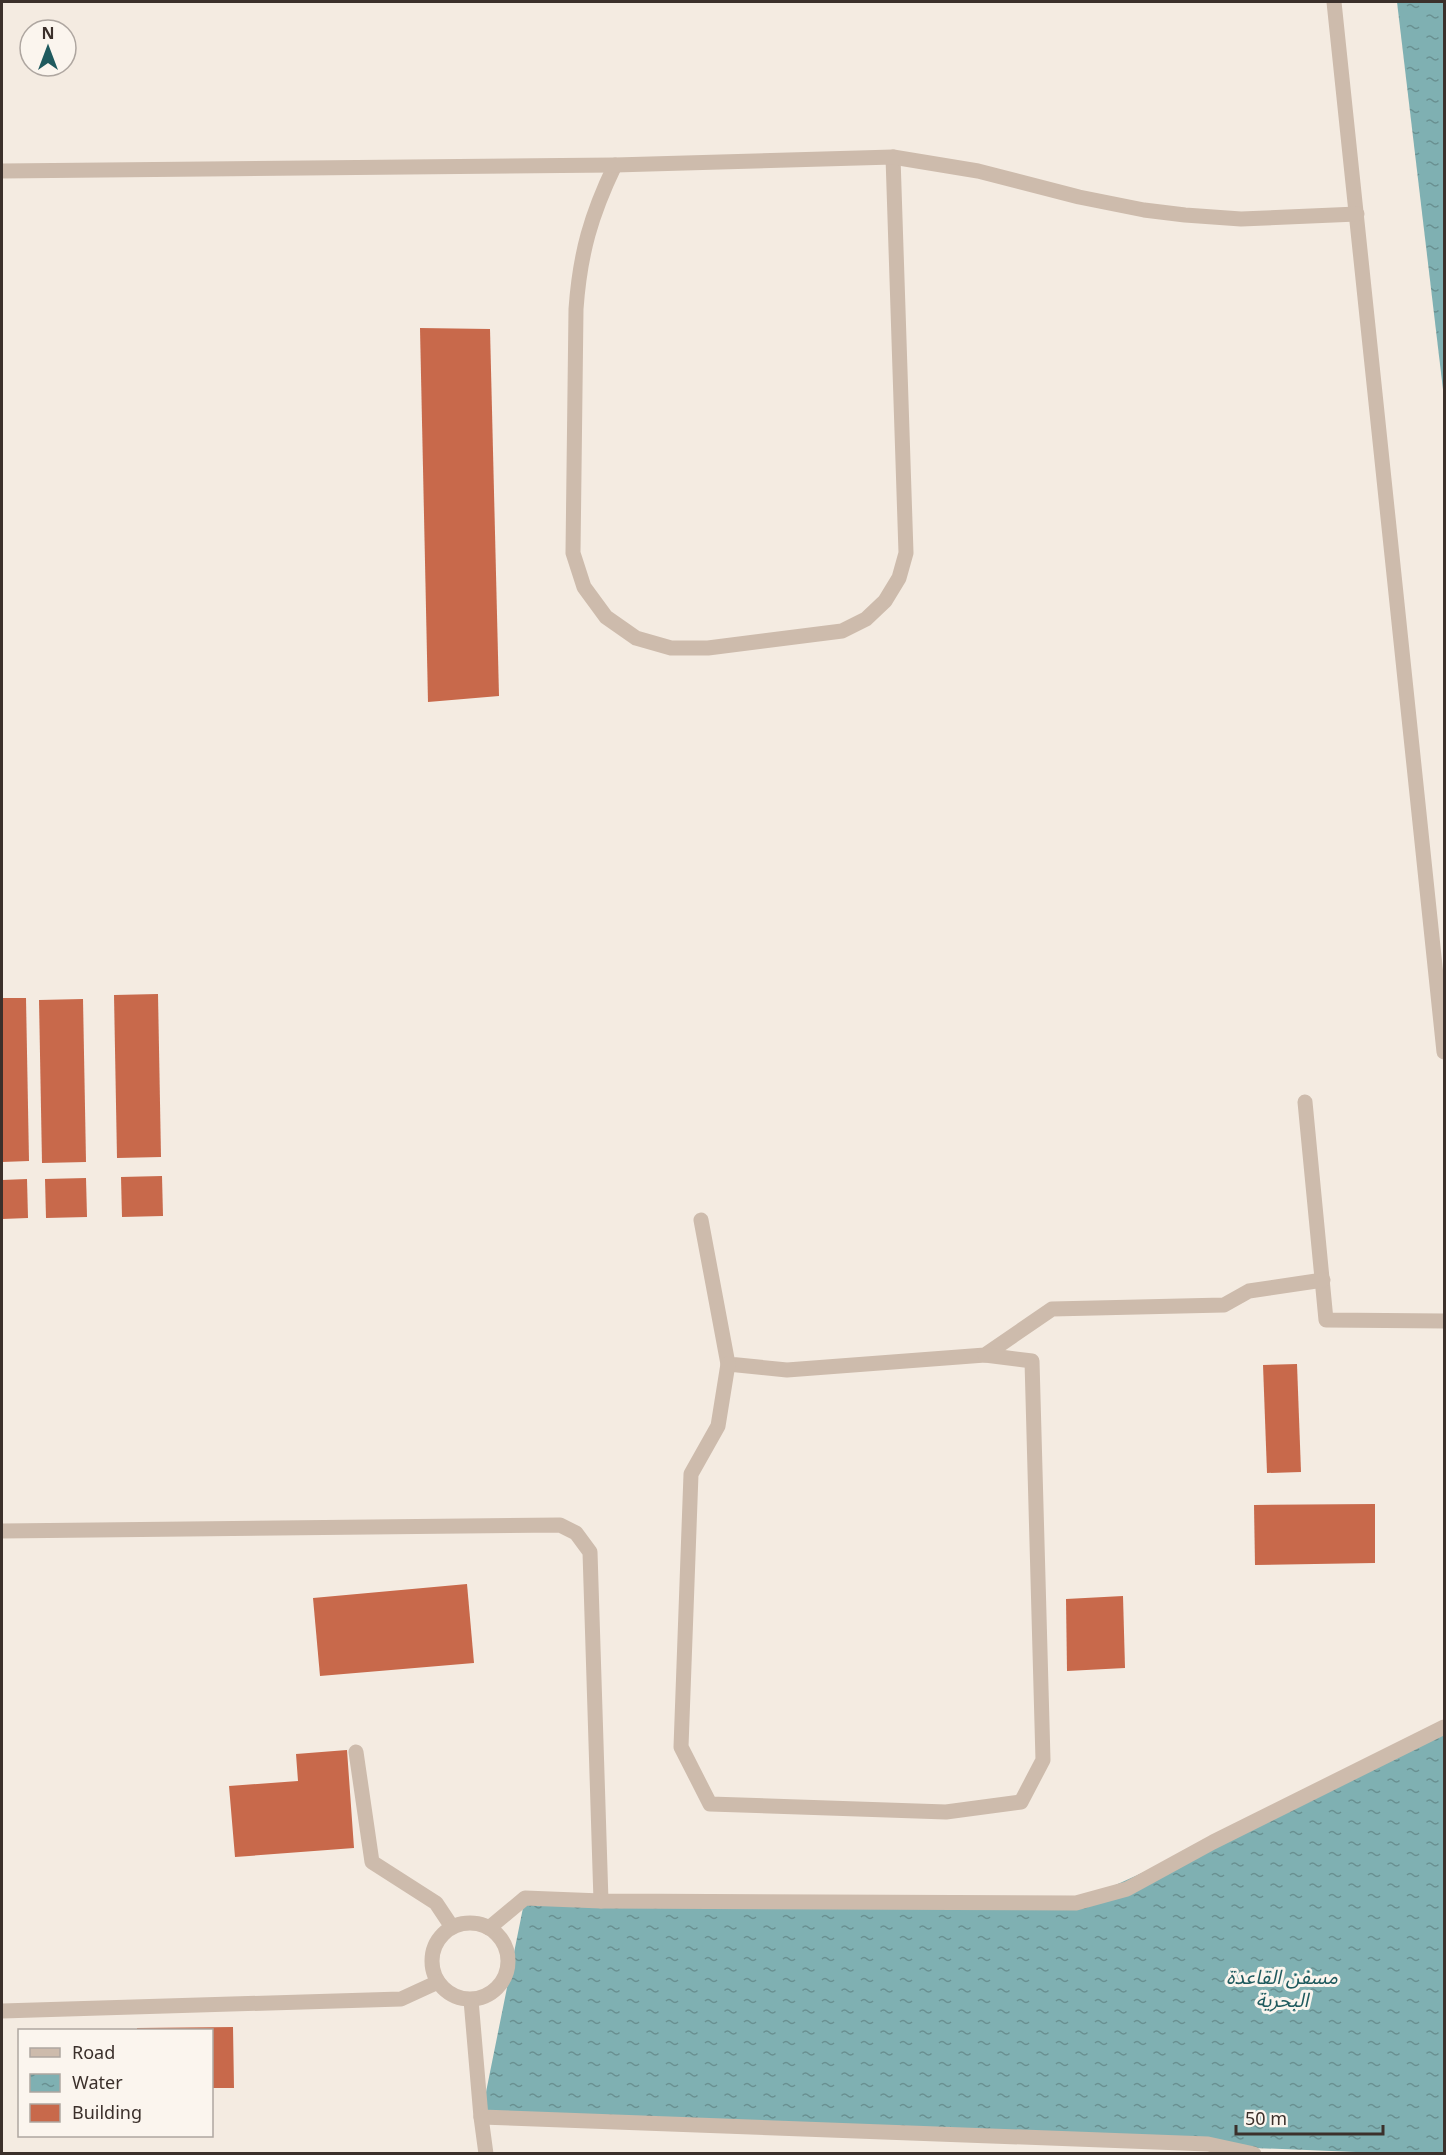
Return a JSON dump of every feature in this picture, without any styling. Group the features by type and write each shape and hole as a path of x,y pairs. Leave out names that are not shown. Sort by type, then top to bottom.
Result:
{"lane":[{"path":"1334,2 1444,1053"},
{"path":"2,171 615,165 893,157 978,171 1079,197 1144,210 1241,219 1356,214"},
{"path":"615,165 598,199 579,272 576,309 573,553 584,587 606,617 636,638 671,648 698,648 842,631 866,619 885,601 899,578 906,553 893,157"},
{"path":"1305,1102 1326,1320 1444,1321"},
{"path":"701,1220 729,1364 718,1426 691,1474 681,1747 710,1804 946,1812 1021,1803 1043,1760 1032,1361 985,1355 787,1370 729,1364"},
{"path":"985,1355 1052,1309 1224,1305 1249,1291 1323,1280"},
{"path":"2,1531 560,1525 576,1533 590,1552 600,1900"},
{"path":"489,1928 525,1898 1076,1904 1127,1888 1213,1842 1444,1727"},
{"path":"356,1752 372,1862 436,1903 452,1928"},
{"path":"465,1924 478,1924 489,1928 499,1936 506,1947 507,1971 502,1982 494,1991 483,1997 471,2000 453,1995 438,1982 433,1971 434,1952 442,1935 452,1928 465,1924"},
{"path":"2,2011 401,1999 438,1982"},
{"path":"471,2000 486,2154"},
{"path":"481,2117 1208,2144 1254,2154"}],"water":[{"path":"1397,2 1444,2 1444,398"},
{"name":"مسفن القاعدة البحرية","path":"1444,1729 1444,2153 1380,2153 481,2117 525,1898 1076,1903 1243,1827"}],"building":[{"path":"420,328 490,329 499,696 428,702"},
{"path":"158,994 161,1157 117,1158 114,995"},
{"path":"2,998 26,998 29,1161 2,1162"},
{"path":"83,999 86,1162 42,1163 39,1000"},
{"path":"162,1176 163,1216 122,1217 121,1177"},
{"path":"86,1178 87,1217 46,1218 45,1179"},
{"path":"27,1179 28,1218 2,1219 2,1180"},
{"path":"1297,1364 1301,1472 1267,1473 1263,1365"},
{"path":"1375,1504 1375,1563 1255,1565 1254,1505"},
{"path":"467,1584 474,1663 320,1676 313,1598"},
{"path":"1123,1596 1125,1668 1067,1671 1066,1599"},
{"path":"347,1750 354,1848 235,1857 229,1786 298,1781 296,1754"},
{"path":"233,2027 234,2088 213,2088 213,2029 137,2028"}]}
